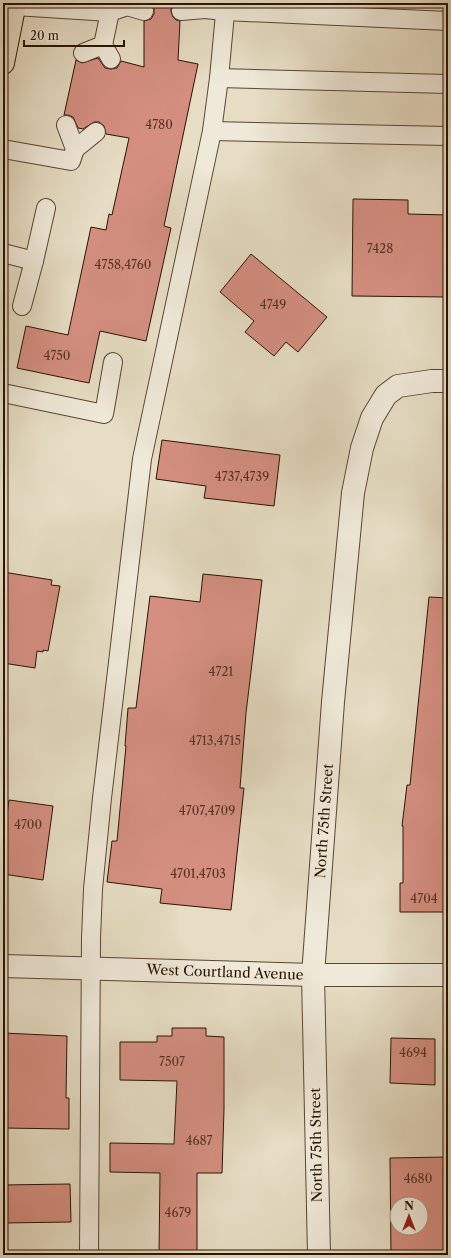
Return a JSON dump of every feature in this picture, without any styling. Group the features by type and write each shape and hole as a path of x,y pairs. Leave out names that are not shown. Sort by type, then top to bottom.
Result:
{"main road":[{"path":"3,63 15,5"}],"street":[{"name":"North 75th Street","path":"319,1255 312,975 333,702 353,493 364,442 372,418 386,395 398,386 432,381 448,381"},
{"name":"West Courtland Avenue","path":"3,966 312,975 448,975"}],"lane":[{"path":"15,5 124,7 107,52 83,53"},
{"path":"181,12 201,6 448,21"},
{"path":"89,1255 90,968 93,896 102,806 142,459 212,131 219,78 225,7"},
{"path":"219,78 448,84"},
{"path":"66,125 75,149"},
{"path":"212,131 448,136"},
{"path":"3,149 71,161 75,149 96,132"},
{"path":"22,306 46,208"},
{"path":"3,253 34,261"},
{"path":"3,393 104,414 113,362"}],"building":[{"path":"150,3 174,3 171,7 171,12 176,20 180,21 178,60 198,64 164,226 171,228 146,341 100,331 89,383 17,368 26,326 68,335 91,227 106,230 109,214 112,215 129,138 106,134 104,126 99,122 94,122 83,129 78,128 73,117 64,115 76,60 82,63 98,58 105,68 111,69 117,68 121,61 144,67 144,21 151,19 154,14 154,8"},
{"path":"353,199 408,200 408,214 448,215 448,297 352,296"},
{"path":"251,254 327,317 298,352 286,342 274,356 245,332 254,321 220,292"},
{"path":"162,440 280,455 274,506 204,498 206,486 156,479"},
{"path":"3,572 52,580 51,585 60,586 48,651 37,651 35,668 3,663"},
{"path":"203,574 262,580 246,713 240,788 244,788 231,910 160,903 162,889 107,882 112,841 117,841 128,708 136,708 150,596 200,602"},
{"path":"429,597 448,598 448,912 400,912 400,883 403,883 402,826 407,785 410,785"},
{"path":"9,800 53,806 43,880 3,874 3,842"},
{"path":"172,1028 206,1028 206,1036 224,1037 222,1173 197,1173 197,1255 159,1255 160,1173 110,1172 110,1143 174,1144 177,1081 120,1080 120,1042 157,1042 157,1036 172,1036"},
{"path":"3,1033 67,1036 66,1098 69,1098 69,1129 3,1128"},
{"path":"391,1038 435,1039 435,1085 390,1083"},
{"path":"446,1157 448,1255 391,1255 391,1236 429,1236 429,1196 390,1196 390,1158"},
{"path":"70,1184 71,1222 3,1223 3,1185"}]}
